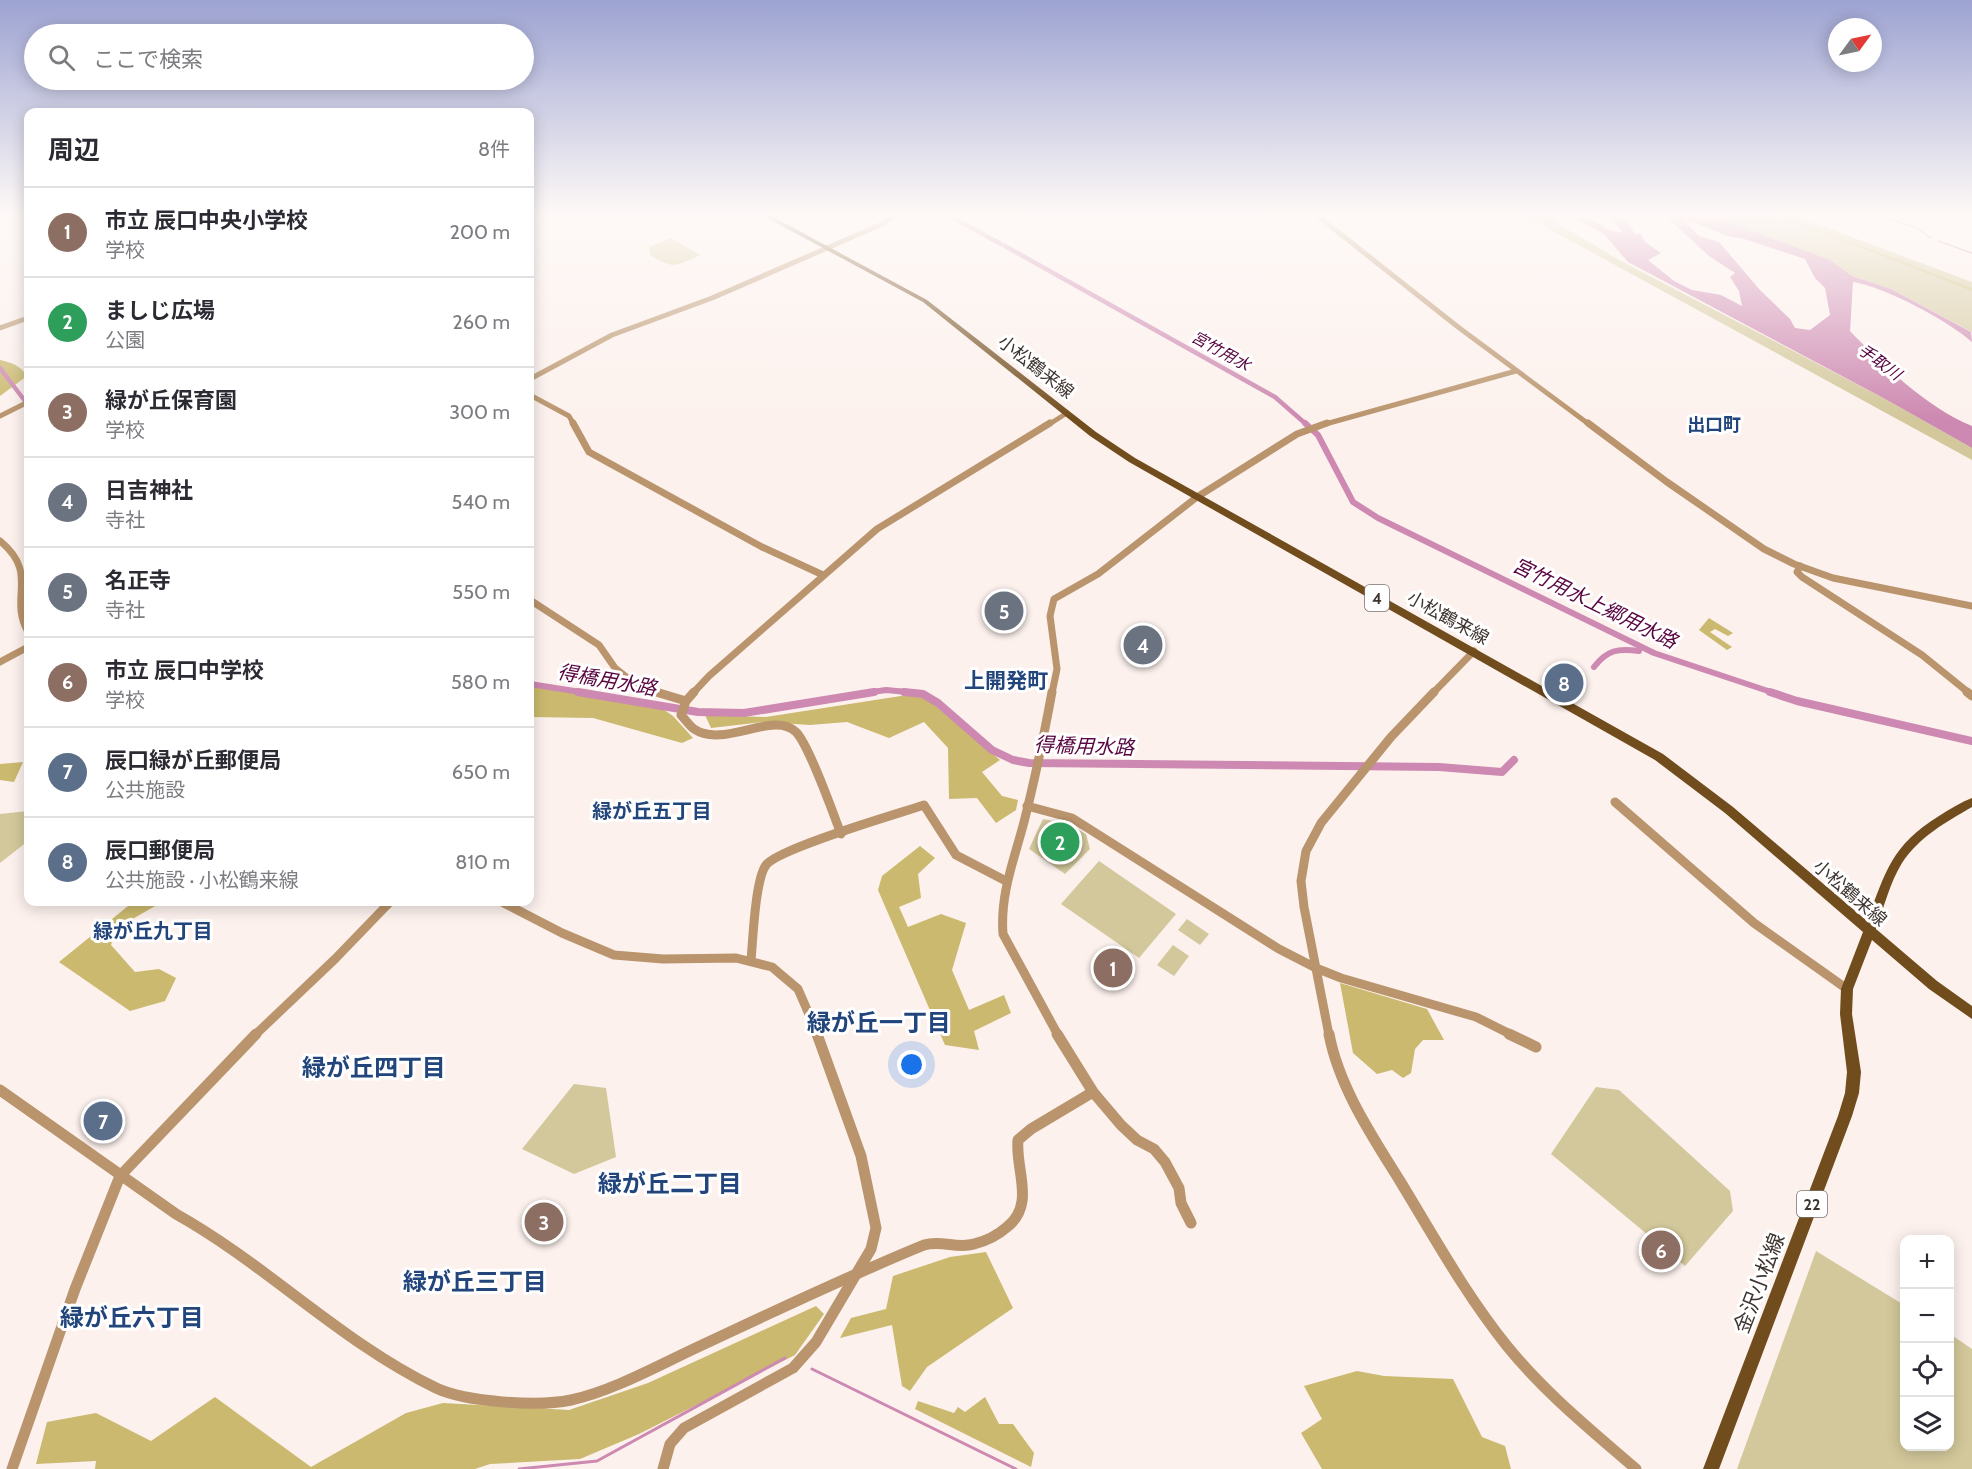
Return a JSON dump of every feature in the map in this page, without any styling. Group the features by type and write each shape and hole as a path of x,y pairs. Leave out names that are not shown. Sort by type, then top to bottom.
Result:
{"main road":[{"name":"小松鶴来線","path":"889,282 925,301 1115,450 1637,742 1679,770 1933,985 1972,1012"},
{"name":"金沢小松線","path":"1711,1469 1845,1116 1854,1072 1846,1014 1847,989 1868,931 1896,861 1902,853 1929,828 1972,802"}],"street":[{"path":"534,377 619,332 702,302 749,282"},
{"path":"1399,282 1516,371 1764,549 1833,578 1972,606"},
{"path":"0,328 24,319"},
{"path":"1191,1223 1181,1203 1173,1175 1165,1162 1154,1149 1137,1140 1121,1125 1093,1092 1062,1043 1009,948 1002,921 1006,881 1016,854 1057,669 1058,657 1050,612 1054,599 1098,574 1197,497 1239,469 1311,429 1516,371"},
{"path":"534,397 569,416 589,452 762,547 823,575"},
{"path":"0,416 24,404"},
{"path":"684,707 701,683 886,522 1066,413"},
{"path":"0,541 18,559 21,568 21,617 24,623"},
{"path":"1800,566 1797,572 1802,577 1922,655 1972,696"},
{"path":"534,603 598,645 615,668 630,680 684,707 693,729 709,735 772,726 787,726 793,729 801,737 841,834"},
{"path":"0,662 24,649"},
{"path":"1474,651 1371,760 1320,823 1306,850 1301,881 1304,907 1330,1039 1338,1066 1355,1104 1469,1293 1507,1346 1552,1396 1636,1469"},
{"path":"1615,802 1754,923 1847,989"},
{"path":"751,960 765,866 768,862 796,849 924,805 956,855 1006,881"},
{"path":"1027,806 1072,818 1250,931 1316,968 1341,978 1476,1017 1536,1047"},
{"path":"12,1469 75,1289 120,1176 213,1077 386,906"},
{"path":"510,906 562,933 614,955 751,960 772,967 798,989 809,1010 861,1156 876,1228 871,1249 816,1342 793,1368 684,1428 670,1444 663,1469"},
{"path":"0,1090 85,1148 120,1176 279,1282 315,1312 397,1367 439,1389 483,1400 525,1402 570,1400 629,1379 860,1271 924,1245 935,1242 973,1245 997,1236 1016,1220 1022,1207 1023,1188 1017,1150 1018,1140 1093,1092"}],"shaded area":[{"path":"1645,282 1660,282 1887,400 1972,448 1972,460"},
{"path":"1869,282 1972,282 1972,332 1891,289"},
{"path":"1948,282 1955,282 1972,288 1972,291"},
{"path":"0,360 22,369 24,378 0,396"},
{"path":"1709,618 1733,633 1728,636 1715,629 1710,632 1732,647 1727,650 1699,630"},
{"path":"1127,631 1155,634 1159,640 1147,655 1122,644 1123,640 1146,650 1151,644 1132,637"},
{"path":"534,686 660,707 673,716 693,738 682,743 593,718 534,717"},
{"path":"920,693 1000,760 982,772 1002,796 1018,800 1016,810 996,823 977,798 949,799 948,748 924,722 889,738 847,722 810,725 763,722 711,728 705,715 766,717"},
{"path":"23,762 14,782 0,780 0,764"},
{"path":"24,811 24,844 0,863 0,814"},
{"path":"1043,819 1068,824 1086,834 1090,849 1065,874 1029,849"},
{"path":"920,846 935,858 918,874 921,898 899,907 908,927 941,914 966,923 952,970 969,1010 1004,995 1011,1013 974,1031 979,1050 945,1045 878,890 882,876"},
{"path":"1099,861 1176,914 1139,958 1061,904"},
{"path":"128,906 155,906 117,928 111,945 135,972 159,969 176,978 165,1001 130,1011 59,962"},
{"path":"1187,919 1209,934 1200,945 1178,930"},
{"path":"1173,945 1189,956 1174,976 1157,965"},
{"path":"1340,983 1427,1009 1444,1040 1423,1040 1415,1049 1411,1073 1403,1078 1392,1070 1377,1074 1353,1053"},
{"path":"574,1084 606,1088 616,1157 574,1174 522,1149"},
{"path":"1596,1087 1619,1090 1730,1191 1733,1211 1685,1266 1551,1154"},
{"path":"1816,1251 1900,1303 1900,1451 1954,1451 1954,1337 1972,1349 1972,1469 1737,1469"},
{"path":"986,1252 1013,1308 927,1367 910,1391 902,1386 892,1325 840,1338 851,1318 886,1309 893,1276 950,1257"},
{"path":"816,1306 824,1314 795,1355 639,1434 580,1459 490,1464 475,1469 95,1469 96,1461 36,1464 47,1422 96,1413 151,1441 215,1397 311,1467 406,1413 443,1403 569,1410 648,1383"},
{"path":"1357,1371 1384,1376 1453,1379 1482,1437 1505,1446 1511,1469 1322,1469 1301,1433 1322,1419 1304,1386"},
{"path":"985,1397 999,1424 1013,1424 1034,1453 1031,1467 915,1409 918,1401 954,1413 958,1407 965,1412"}],"water":[{"name":"手取川","path":"1665,282 1675,282 1692,290 1721,295 1742,306 1739,291 1733,282 1753,282 1790,319 1795,328 1810,330 1830,315 1825,288 1819,282 1869,282 1891,289 1971,332 1972,342 1947,324 1898,297 1853,282 1850,331 1922,397 1972,426 1972,448"}],"waterway":[{"name":"宮竹用水","path":"1069,282 1275,397 1307,425"},
{"name":"得橋用水路","path":"0,368 24,400"},
{"name":"宮竹用水上郷用水路","path":"1305,423 1318,435 1353,502 1378,518 1654,653 1774,693"},
{"path":"1594,667 1608,654 1625,650 1639,651"},
{"name":"得橋用水路","path":"534,685 587,693"},
{"name":"得橋用水路","path":"865,693 886,690 918,693"},
{"name":"得橋用水路","path":"578,692 698,712 744,713 874,692"},
{"name":"得橋用水路","path":"904,692 923,694 938,703 992,750 1013,760 1029,763 1439,767 1502,772 1514,760"},
{"name":"宮竹用水上郷用水路","path":"1770,692 1797,701 1972,741"},
{"path":"519,1469 597,1461 785,1358"},
{"path":"812,1369 1016,1469"}],"place":[{"name":"名正寺","path":"1004,611"},
{"name":"日吉神社","path":"1143,645"},
{"name":"辰口郵便局","path":"1564,683"},
{"name":"ましじ広場","path":"1060,842"},
{"name":"市立 辰口中央小学校","path":"1113,968"},
{"name":"辰口緑が丘郵便局","path":"103,1121"},
{"name":"緑が丘保育園","path":"544,1222"},
{"name":"市立 辰口中学校","path":"1661,1250"}],"district":[{"name":"出口町","path":"1714,425"},
{"name":"上開発町","path":"1006,680"},
{"name":"緑が丘五丁目","path":"652,811"},
{"name":"緑が丘九丁目","path":"153,931"},
{"name":"緑が丘一丁目","path":"879,1022"},
{"name":"緑が丘四丁目","path":"374,1067"},
{"name":"緑が丘二丁目","path":"670,1183"},
{"name":"緑が丘三丁目","path":"475,1281"},
{"name":"緑が丘六丁目","path":"132,1317"}]}
